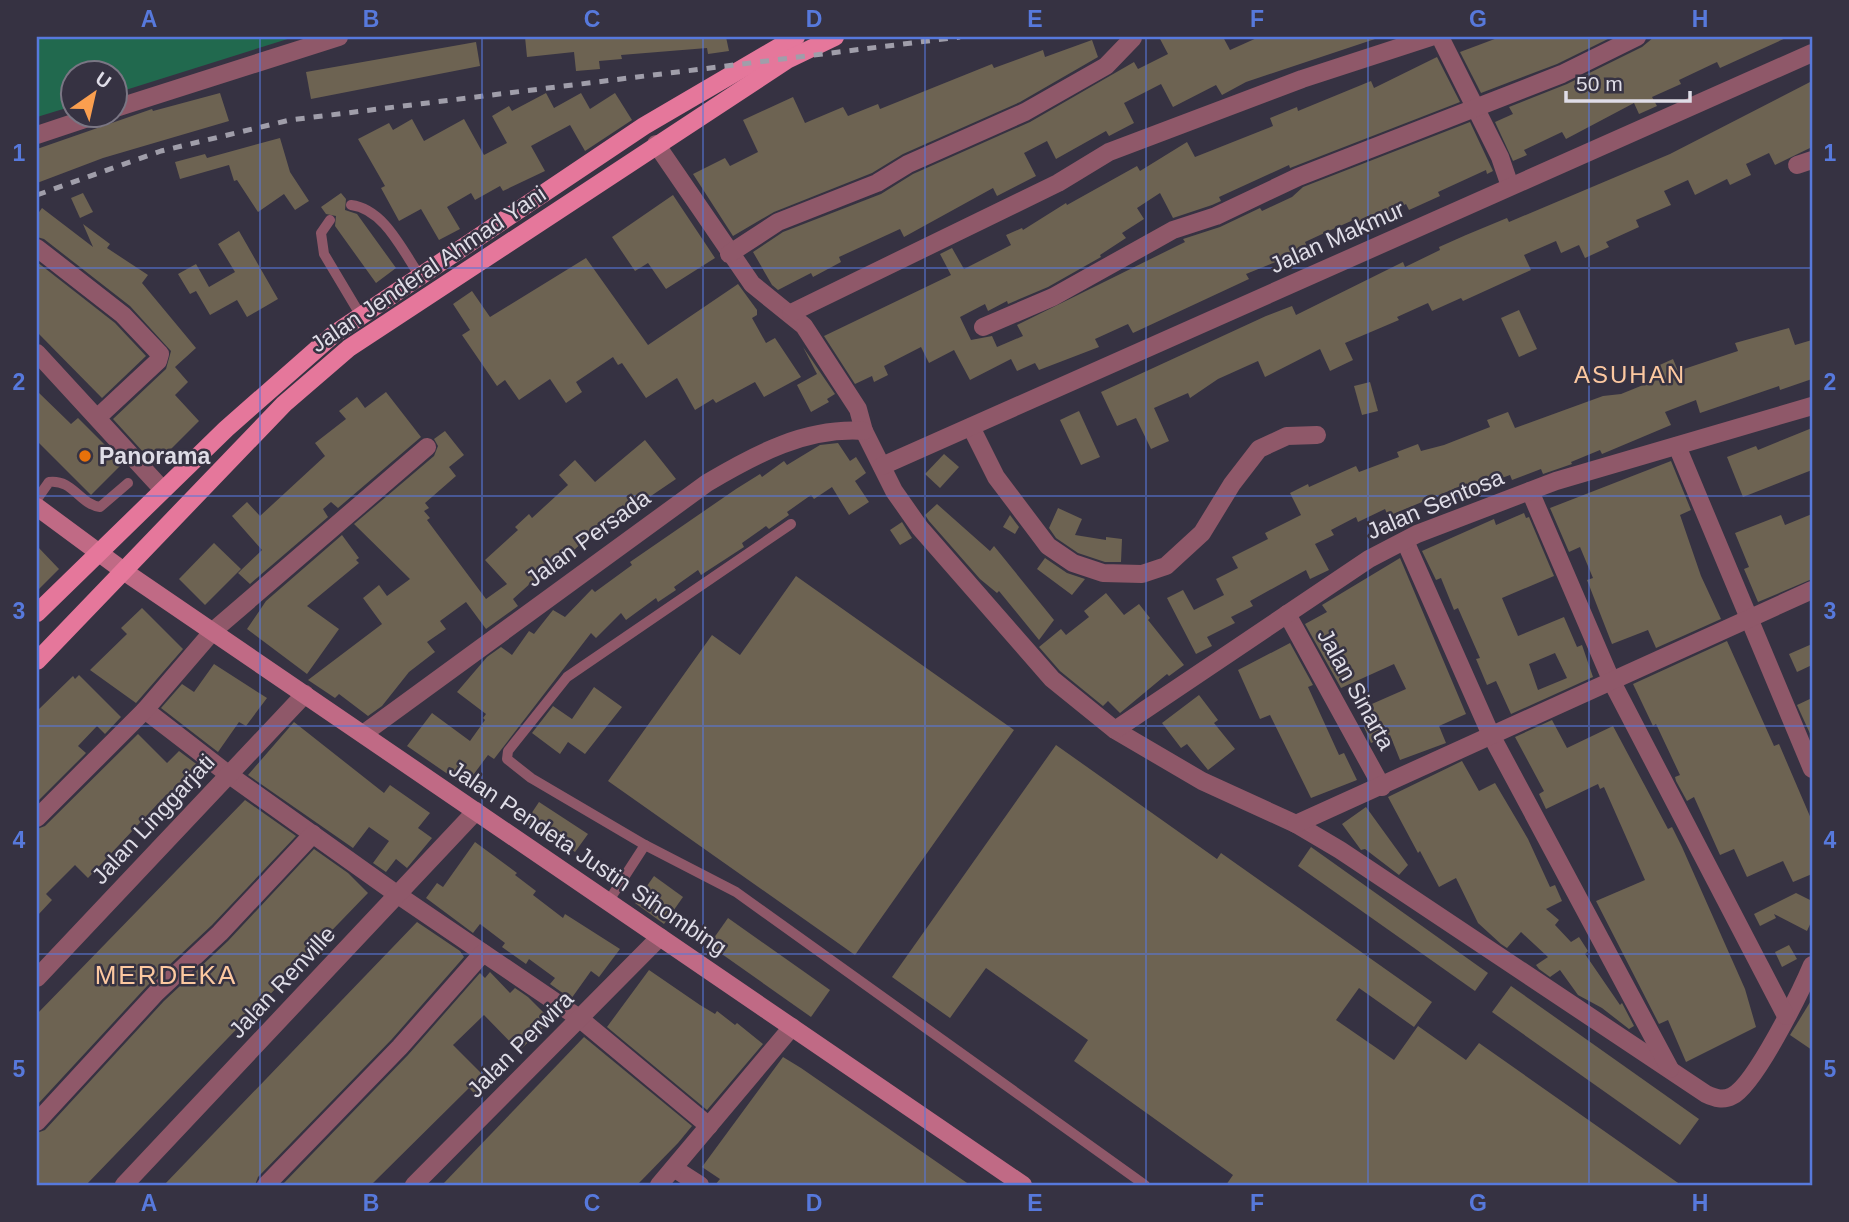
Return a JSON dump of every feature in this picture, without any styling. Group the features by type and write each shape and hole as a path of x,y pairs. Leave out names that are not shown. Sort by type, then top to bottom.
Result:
{"main road":[{"name":"Jalan Jenderal Ahmad Yani","path":"37,613 269,388 334,334 644,126 796,37"},
{"name":"Jalan Jenderal Ahmad Yani","path":"37,661 284,404 349,348 787,60 835,37"},
{"path":"422,274 438,291"},
{"path":"334,334 349,348"}],"street":[{"path":"130,104 339,37"},
{"path":"791,313 1058,183 1109,152 1302,79 1431,37"},
{"path":"1440,37 1500,157 1510,186"},
{"path":"983,327 1053,297 1173,230 1216,216 1298,177 1562,74 1637,37"},
{"path":"729,254 778,222 877,183 908,164 1025,112 1106,66 1133,38"},
{"name":"Jalan Makmur","path":"882,466 1812,53"},
{"path":"37,135 60,127"},
{"path":"656,144 729,254 765,297 791,313 804,326 858,409 864,431 894,491 942,557 1052,679 1115,730 1202,781 1296,824 1340,850 1604,1029 1713,1097 1726,1099 1736,1095 1751,1079 1812,965"},
{"path":"37,248 123,315 160,354 158,362 98,417"},
{"path":"37,353 163,490"},
{"name":"Jalan Sentosa","path":"1115,730 1369,559 1405,541 1480,508 1530,491 1812,406"},
{"path":"971,427 996,477 1048,545 1073,564 1103,573 1142,574 1166,566 1202,533 1232,484 1259,449 1287,436 1317,435"},
{"name":"Jalan Persada","path":"363,734 707,483 755,455 826,430 864,431"},
{"path":"1676,446 1812,769"},
{"path":"37,818 145,710 213,631 427,447"},
{"path":"1530,491 1612,682 1786,1016"},
{"name":"Jalan Pendeta Justin Sihombing","path":"37,507 125,572 1023,1185"},
{"path":"1405,541 1491,735 1670,1070"},
{"path":"1296,824 1812,590"},
{"name":"Jalan Sinarta","path":"1287,614 1382,787"},
{"name":"Jalan Linggarjati","path":"37,978 305,694"},
{"path":"145,710 228,774 398,895 579,1018 709,1126"},
{"name":"Jalan Renville","path":"124,1185 476,811"},
{"path":"37,1122 156,993 220,933 313,834"},
{"name":"Jalan Perwira","path":"414,1185 660,937"},
{"path":"266,1185 400,1047 483,953"},
{"path":"659,1185 792,1027"},
{"path":"675,1169 700,1185"}],"lane":[{"path":"351,205 363,206 380,219 422,274"},
{"path":"330,220 321,233 324,254 361,316"},
{"path":"37,499 49,482 58,482 72,487 92,505 100,507 128,483"},
{"path":"791,524 567,677 509,751 507,759 531,778 645,845 736,892 1145,1185"},
{"path":"608,902 645,845"}],"green space":[{"path":"37,37 294,37 130,89 130,60 60,60 60,110 37,117"}],"building":[{"path":"525,37 726,37 729,51 708,54 707,48 621,55 622,59 599,61 600,69 576,71 574,52 527,57"},
{"path":"1159,37 1223,37 1230,50 1259,37 1375,39 1246,82 1222,95 1216,85 1173,107 1161,84 1124,103 1134,123 1109,136 1106,131 1056,159 1047,141 1024,153 1036,176 997,196 993,188 904,237 900,229 839,257 841,262 813,277 811,273 778,290 772,285 753,252 783,232 881,194 913,174 1030,122 1134,62 1138,69 1168,54"},
{"path":"1500,37 1612,37 1557,64 1481,93 1460,52"},
{"path":"1654,37 1788,37 1720,68 1717,62 1679,80 1681,84 1652,97 1657,106 1639,114 1634,103 1566,139 1562,132 1524,150 1527,155 1513,161 1495,122 1513,114 1509,107 1567,84 1642,47"},
{"path":"1092,40 1098,57 1020,102 903,154 872,173 774,212 733,236 693,174 725,158 730,166 758,152 743,120 793,97 805,123 843,107 848,116 878,104 880,109 992,64 994,68 1043,50 1045,57"},
{"path":"476,42 480,66 311,99 306,72"},
{"path":"1437,57 1460,102 1290,168 1289,165 1219,197 1221,201 1173,218 1160,193 1137,208 1144,219 1122,233 1126,238 1100,255 1101,257 1048,287 1008,304 1007,301 988,311 985,304 960,317 971,340 992,336 997,347 1023,336 1017,325 1185,242 1183,239 1220,227 1260,208 1262,211 1292,197 1303,187 1470,122 1493,171 1487,174 1486,170 1438,192 1440,196 1409,210 1406,204 1362,227 1358,218 1305,242 1308,249 1246,274 1249,279 1133,333 1128,324 1095,339 1099,347 1039,370 1035,363 1017,371 1011,359 970,380 954,350 929,363 921,347 884,366 888,375 874,382 872,376 855,384 824,336 951,275 940,254 952,248 964,269 1011,245 1006,235 1022,228 1023,230 1066,203 1067,205 1137,166 1140,171 1187,142 1195,157 1273,126 1270,118 1297,107 1298,111 1371,81 1374,88"},
{"path":"1812,81 1812,147 1775,165 1769,153 1746,164 1751,175 1730,185 1727,179 1695,195 1688,180 1664,191 1671,205 1636,220 1639,227 1606,242 1609,247 1585,258 1579,245 1561,253 1556,241 1524,255 1531,270 1463,301 1461,298 1432,311 1428,303 1397,317 1399,320 1345,343 1353,360 1330,371 1320,349 1265,377 1258,361 1218,379 1190,398 1188,393 1154,408 1169,441 1151,449 1136,418 1117,426 1101,392 1266,316 1292,306 1296,315 1403,262 1405,267 1466,235 1507,218 1509,222 1670,154"},
{"path":"220,93 229,121 103,158 37,183 37,149 92,130 130,130 130,117 152,109 153,111"},
{"path":"546,93 554,108 581,93 590,109 615,93 632,120 585,151 570,125 531,146 545,171 503,191 500,186 475,200 471,193 447,207 460,229 439,240 421,209 399,221 381,188 385,186 358,139 389,123 393,130 412,119 424,141 464,119 484,155 507,143 492,116 509,106 512,111"},
{"path":"280,138 290,172 309,201 295,210 284,194 258,212 237,180 234,181 229,165 180,179 175,162 205,154 207,158"},
{"path":"83,193 93,212 80,218 71,198"},
{"path":"341,193 346,199 345,210 357,214 396,268 376,283 335,226 336,216 326,214 321,207"},
{"path":"673,195 715,258 666,289 648,263 635,271 612,237"},
{"path":"42,208 93,247 83,224 110,244 107,248 148,275 142,283 196,348 175,367 188,382 175,395 199,421 155,465 113,419 166,369 171,351 130,306 44,239 37,237 37,215"},
{"path":"239,231 278,299 247,317 237,300 210,315 196,291 190,294 178,274 196,264 209,287 235,272 218,244"},
{"path":"586,258 648,345 738,284 757,310 757,315 752,318 766,343 775,338 801,377 764,397 755,382 716,403 713,399 695,410 677,378 646,398 622,363 618,365 613,357 576,382 582,392 566,403 550,379 519,400 505,380 497,386 462,335 470,330 453,304 472,291 490,317"},
{"path":"37,262 115,323 146,356 102,398 37,332"},
{"path":"1519,310 1537,349 1519,357 1501,318"},
{"path":"1789,328 1795,345 1812,340 1812,379 1780,390 1779,386 1700,413 1696,400 1665,412 1671,425 1602,454 1600,450 1543,474 1541,469 1512,480 1510,475 1464,492 1461,486 1388,516 1385,509 1358,522 1356,517 1331,530 1334,535 1315,544 1329,570 1310,579 1306,570 1250,601 1253,606 1231,617 1235,623 1207,637 1212,646 1196,654 1167,598 1183,590 1194,610 1224,595 1216,579 1238,568 1232,557 1268,539 1265,533 1301,515 1290,493 1308,484 1309,487 1356,466 1359,472 1399,457 1397,452 1418,444 1421,451 1444,445 1490,427 1487,420 1508,412 1515,428 1603,396 1621,394 1658,379 1653,368 1673,359 1678,371 1738,351 1735,343"},
{"path":"803,347 835,394 827,399 829,402 811,412 797,385 817,374"},
{"path":"1370,382 1378,411 1362,415 1354,386"},
{"name":"Panorama","path":"37,391 71,424 78,418 123,463 91,495 37,441"},
{"path":"386,392 421,437 338,508 331,502 323,509 328,517 250,584 238,573 262,550 232,516 247,502 260,516 325,456 315,443 346,419 339,411 357,397 365,408"},
{"path":"1079,411 1100,457 1081,465 1060,420"},
{"path":"1812,428 1812,470 1743,497 1727,457 1756,446 1758,450"},
{"path":"445,431 464,455 449,467 456,476 425,503 429,508 424,511 430,518 427,520 486,599 507,584 485,560 518,530 515,527 529,514 532,518 568,485 559,475 575,460 595,482 645,440 676,479 645,500 642,496 627,510 623,505 573,551 569,546 546,566 551,571 536,584 533,581 513,599 518,606 486,629 466,602 440,621 446,629 427,642 435,652 409,672 382,706 368,716 339,694 335,698 308,680 382,624 363,598 379,585 387,596 410,579 354,524 434,456 438,446 434,439"},
{"path":"838,443 850,461 856,457 866,473 855,481 869,502 849,515 832,487 814,499 811,495 769,529 766,526 742,543 744,547 701,575 698,570 658,602 656,598 626,620 621,613 596,638 591,633 494,759 488,755 465,786 407,746 432,713 470,741 485,720 483,718 486,714 457,692 487,657 501,647 512,655 529,631 534,634 553,610 565,617 592,589 595,592 632,565 630,562 760,474 762,477 784,461 787,465 820,445"},
{"path":"944,454 959,467 940,488 925,474"},
{"path":"1671,461 1691,510 1680,515 1701,576 1721,619 1656,648 1648,630 1612,644 1587,580 1593,578 1580,547 1569,552 1550,508"},
{"path":"937,504 990,551 994,546 1054,620 1039,640 999,591 997,593 980,579 929,521 925,515"},
{"path":"1058,508 1082,519 1075,535 1106,540 1106,537 1122,539 1121,562 1105,562 1078,553 1056,538 1049,528"},
{"path":"1524,513 1526,518 1529,517 1554,576 1502,598 1518,636 1564,617 1577,647 1582,645 1593,677 1511,714 1496,681 1487,685 1476,659 1480,658 1458,608 1454,610 1441,578 1436,580 1422,551 1494,519 1496,525","holes":["1555,653 1567,678 1538,690 1529,664"]},
{"path":"1812,514 1812,579 1758,602 1744,569 1749,567 1735,533 1781,515 1785,525"},
{"path":"1010,515 1019,527 1015,534 1003,527"},
{"path":"902,522 912,538 900,545 890,530"},
{"path":"342,535 359,558 356,560 359,563 307,606 339,629 307,674 247,629 266,601"},
{"path":"214,543 241,569 205,605 179,579"},
{"path":"37,546 59,569 37,591"},
{"path":"1045,558 1067,573 1085,579 1072,595 1037,569"},
{"path":"1400,558 1466,714 1439,726 1446,743 1400,760 1390,735 1371,743 1364,727 1372,723 1365,707 1406,689 1394,664 1341,688 1305,624 1327,612 1322,605"},
{"path":"796,576 1014,730 855,955 608,781 712,635 740,655"},
{"path":"1106,593 1124,615 1139,604 1150,618 1148,620 1184,665 1169,676 1167,674 1120,713 1108,701 1103,706 1060,671 1039,647 1061,629 1066,635 1089,617 1084,611"},
{"path":"142,608 183,649 136,703 90,670 127,634 121,628"},
{"path":"1727,641 1774,746 1779,744 1812,821 1812,874 1793,882 1783,861 1747,877 1734,849 1720,855 1694,797 1687,801 1676,781 1675,777 1680,775 1633,684"},
{"path":"1290,643 1313,685 1308,687 1339,755 1344,753 1357,780 1311,798 1270,715 1260,719 1238,670"},
{"path":"1812,644 1812,665 1797,672 1789,654"},
{"path":"214,664 267,698 246,726 239,722 218,752 161,708 182,684 194,692"},
{"path":"79,675 121,717 105,734 97,726 78,746 86,753 37,802 37,711 73,676 75,679"},
{"path":"594,687 622,707 585,754 568,742 560,754 532,733 553,706 572,719"},
{"path":"1199,695 1218,720 1214,723 1235,749 1208,770 1187,744 1181,748 1162,723"},
{"path":"1812,698 1812,738 1797,705"},
{"path":"1552,720 1567,748 1613,726 1668,829 1672,827 1682,847 1745,989 1756,1027 1686,1062 1668,1020 1659,1024 1596,901 1645,880 1604,787 1600,789 1598,784 1546,809 1539,794 1544,791 1515,737"},
{"path":"294,722 384,793 390,785 430,813 418,828 432,838 407,868 396,859 386,872 373,863 389,841 369,827 353,848 248,775"},
{"path":"138,734 167,763 179,751 203,769 189,783 186,780 169,797 166,795 88,878 75,865 46,894 52,900 37,916 37,829 45,826"},
{"path":"1056,745 1217,859 1221,853 1432,1002 1414,1027 1359,988 1336,1020 1394,1060 1418,1026 1466,1060 1479,1043 1681,1185 1226,1185 1233,1175 1074,1061 1088,1040 986,968 950,1018 892,977"},
{"path":"1462,761 1479,791 1495,783 1528,839 1550,887 1555,885 1562,901 1546,909 1559,920 1555,925 1571,942 1579,937 1588,951 1585,954 1620,1005 1622,1003 1634,1026 1629,1029 1602,1008 1578,995 1560,970 1550,977 1539,969 1536,965 1548,957 1521,932 1507,948 1501,944 1478,923 1456,878 1439,887 1388,797"},
{"path":"245,800 296,836 212,925 148,985 37,1105 37,1014"},
{"path":"539,802 588,834 575,852 552,836 550,840 525,823"},
{"path":"1366,807 1408,865 1399,875 1365,849 1361,850 1342,824"},
{"path":"475,842 517,873 515,875 536,891 533,895 563,918 565,914 620,949 599,977 591,971 571,999 550,984 555,978 529,959 526,964 502,947 505,943 480,924 473,933 426,898 437,883 443,887"},
{"path":"1311,847 1488,973 1475,991 1298,866"},
{"path":"314,849 348,873 368,893 86,1185 37,1185 37,1133 45,1130 164,1001 228,941"},
{"path":"654,876 683,897 664,924 635,903"},
{"path":"1796,893 1812,901 1812,920 1807,931 1774,914 1776,918 1760,926 1754,914"},
{"path":"728,918 830,990 811,1017 709,945"},
{"path":"417,922 460,951 464,957 392,1039 258,1177 255,1185 164,1185"},
{"path":"1789,945 1797,959 1782,967 1775,952"},
{"path":"649,970 700,1005 715,1014 717,1011 735,1025 737,1023 763,1044 707,1110 607,1027"},
{"path":"490,972 510,993 515,988 551,1020 519,1051 484,1015 453,1045 488,1080 475,1094 469,1088 371,1185 282,1185 408,1055 480,973 485,978"},
{"path":"1511,986 1699,1119 1680,1145 1492,1012"},
{"path":"1812,999 1812,1050 1790,1035"},
{"path":"584,1037 692,1126 678,1143 637,1185 442,1185"},
{"path":"783,1057 970,1185 715,1185 720,1179 702,1167"}],"railway":[{"path":"37,195 161,151 290,120 960,37"}],"place":[{"name":"Panorama","path":"85,456"}],"district":[{"name":"ASUHAN","path":"1630,375"},
{"name":"MERDEKA","path":"166,975"}]}
